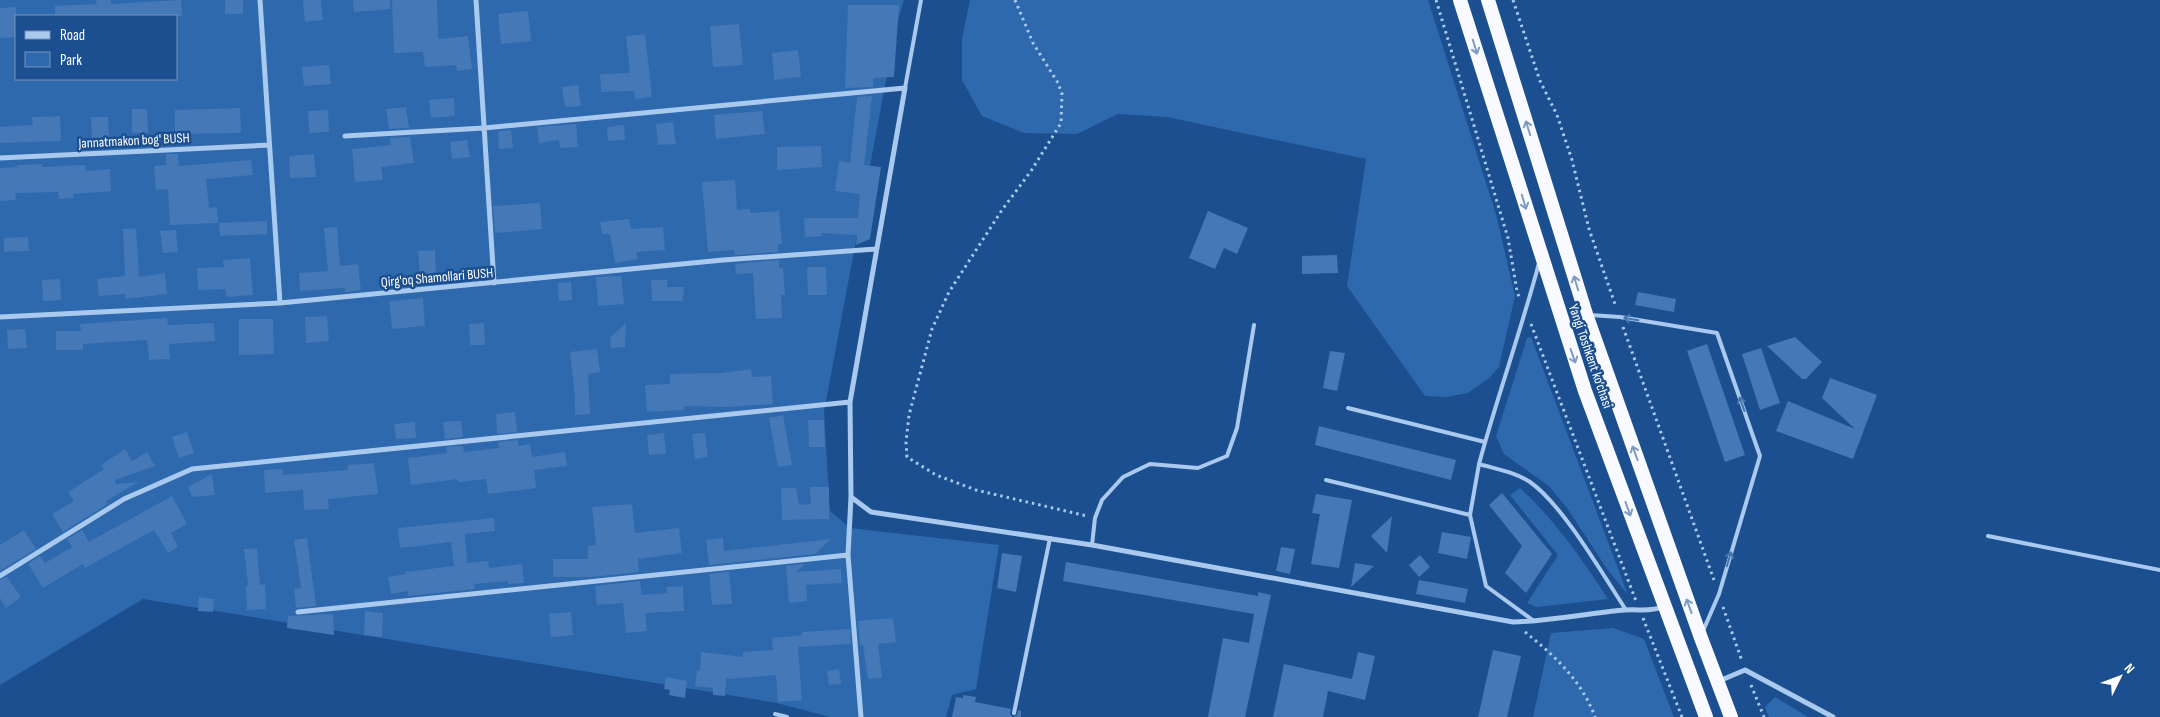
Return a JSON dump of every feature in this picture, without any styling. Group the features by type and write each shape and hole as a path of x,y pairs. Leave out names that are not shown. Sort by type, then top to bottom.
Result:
{"highway":[{"name":"Yangi Toshkent ko‘chasi","path":"1460,0 1585,391 1706,717"},
{"name":"Yangi Toshkent ko‘chasi","path":"1488,0 1586,314 1731,717"}],"street":[{"path":"260,0 280,303"},
{"path":"476,0 494,283"},
{"path":"345,136 484,128 905,88 850,402 851,497 848,555 861,717"},
{"name":"Jannatmakon bog' BUSH","path":"0,158 269,145"},
{"name":"Qirg'oq Shamollari BUSH","path":"0,317 280,303 723,260 876,249"},
{"path":"0,576 124,499 192,469 850,402"},
{"path":"851,497 871,512 1092,545 1513,622 1626,610 1653,611 1664,606"},
{"path":"298,612 848,555"},
{"path":"1717,682 1745,670 1832,717"}],"lane":[{"path":"905,88 920,0"},
{"path":"1534,621 1512,607 1486,586 1470,514 1479,464 1492,416 1526,312 1541,256"},
{"path":"1586,314 1620,317 1717,333 1760,456 1718,594 1701,638"},
{"path":"1092,545 1095,518 1102,500 1123,477 1150,464 1198,468 1227,456 1237,428 1254,325"},
{"path":"1348,408 1485,442"},
{"path":"1479,464 1514,474 1530,482 1544,494 1578,537 1626,610"},
{"path":"1326,480 1470,514"},
{"path":"1988,536 2160,570"},
{"path":"1014,713 1050,538"},
{"path":"775,714 787,717"}],"path":[{"path":"1015,0 1033,44 1058,83 1062,94 1061,123 1031,171 1002,210 949,292 932,329 908,415 907,457 936,475 976,490 1095,518"},
{"path":"1513,0 1540,80 1556,115 1572,160 1589,229 1745,670 1764,717"},
{"path":"1640,610 1682,717"},
{"path":"1513,622 1545,648 1570,673 1590,702 1595,717"}],"green space":[{"path":"0,0 904,0 896,27 824,412 830,511 850,528 999,545 976,689 952,695 946,717 830,717 777,703 143,599 0,685"},
{"path":"970,0 1428,0 1496,214 1515,296 1499,367 1489,378 1468,393 1446,397 1425,396 1347,286 1366,159 1167,117 1118,114 1077,134 1024,133 982,116 962,80 962,39"},
{"path":"1531,337 1628,595 1607,569 1567,508 1549,486 1504,454 1496,436 1527,338"},
{"path":"1520,488 1545,513 1567,540 1608,599 1537,607 1527,603 1558,555 1510,495"},
{"path":"1613,628 1644,639 1674,717 1533,717 1551,633"},
{"path":"1775,697 1808,717 1769,717 1765,707"}],"building":[{"path":"96,0 111,0 111,4 181,0 182,16 55,15 55,6 97,4"},
{"path":"225,0 243,0 243,14 225,14"},
{"path":"303,0 321,0 323,20 305,22"},
{"path":"353,0 390,0 390,9 354,12"},
{"path":"392,0 437,0 438,39 468,36 472,69 457,71 456,65 425,67 423,52 394,53"},
{"path":"848,5 899,5 894,77 873,78 873,87 845,88"},
{"path":"16,7 15,37 0,38 0,8"},
{"path":"528,11 531,41 501,44 498,14"},
{"path":"739,24 743,65 713,67 710,26"},
{"path":"645,34 652,97 635,99 634,91 601,92 600,74 630,73 626,36"},
{"path":"798,50 801,77 774,80 772,53"},
{"path":"329,65 331,84 304,86 302,67"},
{"path":"578,85 581,106 565,107 562,87"},
{"path":"872,96 864,165 881,167 870,239 856,245 857,235 821,233 822,236 805,237 804,218 858,218 860,194 835,191 839,161 850,163 857,97"},
{"path":"454,98 455,116 431,118 429,100"},
{"path":"406,107 409,128 389,129 386,109"},
{"path":"240,108 241,133 175,134 175,110"},
{"path":"132,109 147,109 148,133 132,133"},
{"path":"328,110 329,132 309,133 308,111"},
{"path":"762,111 765,134 716,139 714,115"},
{"path":"60,116 61,141 0,143 0,127 33,125 32,117"},
{"path":"91,117 108,117 109,138 92,139"},
{"path":"673,122 676,144 658,145 656,124"},
{"path":"576,124 578,147 560,148 559,140 539,143 537,127"},
{"path":"624,125 625,140 608,141 607,127"},
{"path":"511,130 513,148 499,149 498,131"},
{"path":"410,137 414,163 381,167 383,180 355,182 352,149 391,145 390,138"},
{"path":"467,140 470,157 452,159 450,142"},
{"path":"821,146 822,167 777,170 777,147"},
{"path":"166,154 178,154 179,166 251,160 253,175 206,179 209,208 217,207 218,223 170,225 168,189 156,190 154,166 166,165"},
{"path":"314,154 316,177 290,178 289,156"},
{"path":"42,164 42,167 86,165 86,171 110,169 111,191 73,194 74,198 59,199 58,192 15,193 16,200 0,201 0,168"},
{"path":"735,180 737,210 750,209 751,213 779,211 782,244 778,244 778,252 735,255 734,250 708,252 702,182"},
{"path":"540,203 542,229 495,233 493,206"},
{"path":"1208,211 1248,228 1237,254 1224,248 1215,269 1189,258"},
{"path":"629,219 631,229 663,227 665,250 636,252 638,259 615,263 610,234 602,234 600,222"},
{"path":"267,221 267,234 220,236 219,223"},
{"path":"337,227 340,266 358,264 361,290 345,292 345,288 300,291 299,273 328,271 324,228"},
{"path":"136,228 139,277 165,273 167,294 125,299 125,294 99,296 97,279 125,276 123,229"},
{"path":"176,230 178,252 163,253 160,231"},
{"path":"28,237 29,251 4,252 4,238"},
{"path":"435,250 436,273 420,274 418,251"},
{"path":"1337,255 1338,273 1302,274 1302,256"},
{"path":"250,258 253,295 226,297 226,289 198,290 197,268 224,267 223,260"},
{"path":"779,260 779,268 783,268 785,295 781,295 782,318 756,319 753,273 736,274 735,264"},
{"path":"807,267 826,267 827,295 808,295"},
{"path":"621,276 624,304 598,306 596,277"},
{"path":"60,279 61,300 43,301 42,280"},
{"path":"651,280 667,280 667,287 684,287 683,301 652,301"},
{"path":"571,282 572,300 559,301 558,283"},
{"path":"1638,292 1676,299 1674,312 1635,305"},
{"path":"423,298 425,326 392,329 389,301"},
{"path":"327,316 329,341 306,343 305,317"},
{"path":"167,318 168,325 214,323 215,341 169,344 170,359 149,360 147,340 83,344 83,350 56,350 56,331 81,331 80,324"},
{"path":"239,319 273,319 274,354 239,355"},
{"path":"484,323 485,345 470,345 469,324"},
{"path":"626,323 625,347 611,348 610,338"},
{"path":"25,329 27,348 8,349 7,330"},
{"path":"1795,337 1822,362 1806,379 1802,379 1767,346"},
{"path":"1707,344 1745,455 1725,462 1687,351"},
{"path":"1761,348 1780,403 1760,410 1742,354"},
{"path":"597,349 600,372 588,374 590,414 575,415 570,352"},
{"path":"1330,351 1345,353 1337,391 1323,388"},
{"path":"751,369 752,377 771,376 773,404 725,407 684,406 684,410 647,412 645,385 670,384 670,374 721,373"},
{"path":"1830,378 1877,395 1853,459 1776,431 1788,401 1855,429 1822,398"},
{"path":"515,412 517,432 497,434 496,414"},
{"path":"783,415 792,465 778,467 769,418"},
{"path":"808,420 824,420 825,447 809,447"},
{"path":"461,421 463,437 445,439 443,422"},
{"path":"415,422 416,438 396,439 394,424"},
{"path":"1319,426 1456,460 1451,480 1315,445"},
{"path":"187,432 194,453 179,458 172,437"},
{"path":"664,433 666,454 649,455 647,435"},
{"path":"705,433 708,457 695,459 692,434"},
{"path":"518,440 518,446 530,444 532,457 565,452 567,466 534,470 536,488 488,494 486,479 458,482 457,479 411,485 408,458 447,453 446,447 463,446 464,452 499,448 498,442"},
{"path":"125,449 132,461 147,452 155,466 115,480 116,484 138,482 106,501 108,504 63,532 52,514 74,501 68,492 104,469 101,465"},
{"path":"374,463 378,494 328,499 329,509 304,510 303,490 265,493 264,470 282,469 283,475 348,470 348,465"},
{"path":"212,474 215,495 192,497 188,487"},
{"path":"810,487 829,487 829,519 782,520 781,488 796,488 799,505 811,504"},
{"path":"1502,493 1552,554 1526,593 1505,573 1522,546 1489,505"},
{"path":"1316,494 1352,500 1339,568 1311,564 1320,514 1312,513"},
{"path":"172,496 187,524 171,533 178,547 168,553 154,530 85,568 83,564 43,588 28,564 40,556 45,563 72,547 67,539 82,530 89,542"},
{"path":"632,504 635,533 679,528 682,553 638,559 639,572 591,577 553,577 553,559 588,559 588,546 596,545 592,507"},
{"path":"1392,516 1387,553 1371,536"},
{"path":"494,518 495,531 465,534 467,563 488,561 489,568 522,564 524,583 508,584 508,581 474,584 475,589 408,596 408,591 391,594 388,577 406,574 405,572 454,566 451,542 400,548 398,528"},
{"path":"24,530 36,549 0,571 0,545"},
{"path":"1442,532 1471,537 1467,559 1438,553"},
{"path":"307,538 316,606 296,608 294,589 301,588 294,540"},
{"path":"723,538 724,551 831,539 815,554 709,565 706,540"},
{"path":"1281,547 1295,549 1290,574 1276,571"},
{"path":"257,548 260,585 265,584 266,609 247,610 246,586 248,585 244,549"},
{"path":"1002,553 1022,556 1016,592 997,588"},
{"path":"1420,555 1430,567 1419,577 1409,565"},
{"path":"1066,562 1258,596 1258,592 1271,595 1245,717 1208,717 1223,638 1249,643 1254,614 1063,581"},
{"path":"1355,563 1374,566 1351,587"},
{"path":"805,564 796,572 841,569 842,583 806,585 807,601 789,603 786,566"},
{"path":"729,572 732,604 712,605 709,574"},
{"path":"7,577 21,597 6,608 0,598 0,580"},
{"path":"1419,580 1468,589 1465,603 1416,594"},
{"path":"640,581 642,595 667,593 666,587 683,586 684,611 645,613 647,631 626,633 623,603 597,605 595,586"},
{"path":"199,597 214,599 213,612 198,611"},
{"path":"365,611 383,613 382,637 364,635"},
{"path":"571,612 573,635 551,637 549,614"},
{"path":"333,614 334,635 287,628 288,616"},
{"path":"893,618 896,642 878,644 882,678 868,679 863,645 860,646 858,621"},
{"path":"850,629 851,644 798,647 802,700 778,702 776,675 726,679 725,696 713,695 713,688 695,686 697,671 700,671 701,652 743,657 743,652 773,650 772,638 802,635 802,632"},
{"path":"1493,650 1521,656 1507,717 1478,717"},
{"path":"1358,652 1375,656 1365,700 1328,691 1323,717 1273,717 1284,664 1352,679"},
{"path":"839,669 841,684 829,685 827,671"},
{"path":"666,677 687,681 685,698 669,695 670,690 664,689"},
{"path":"963,695 976,697 975,702 1011,709 1010,714 1013,717 952,717 956,697 963,698"},
{"path":"1018,710 1021,711 1021,717 1013,717 1017,715"}]}
